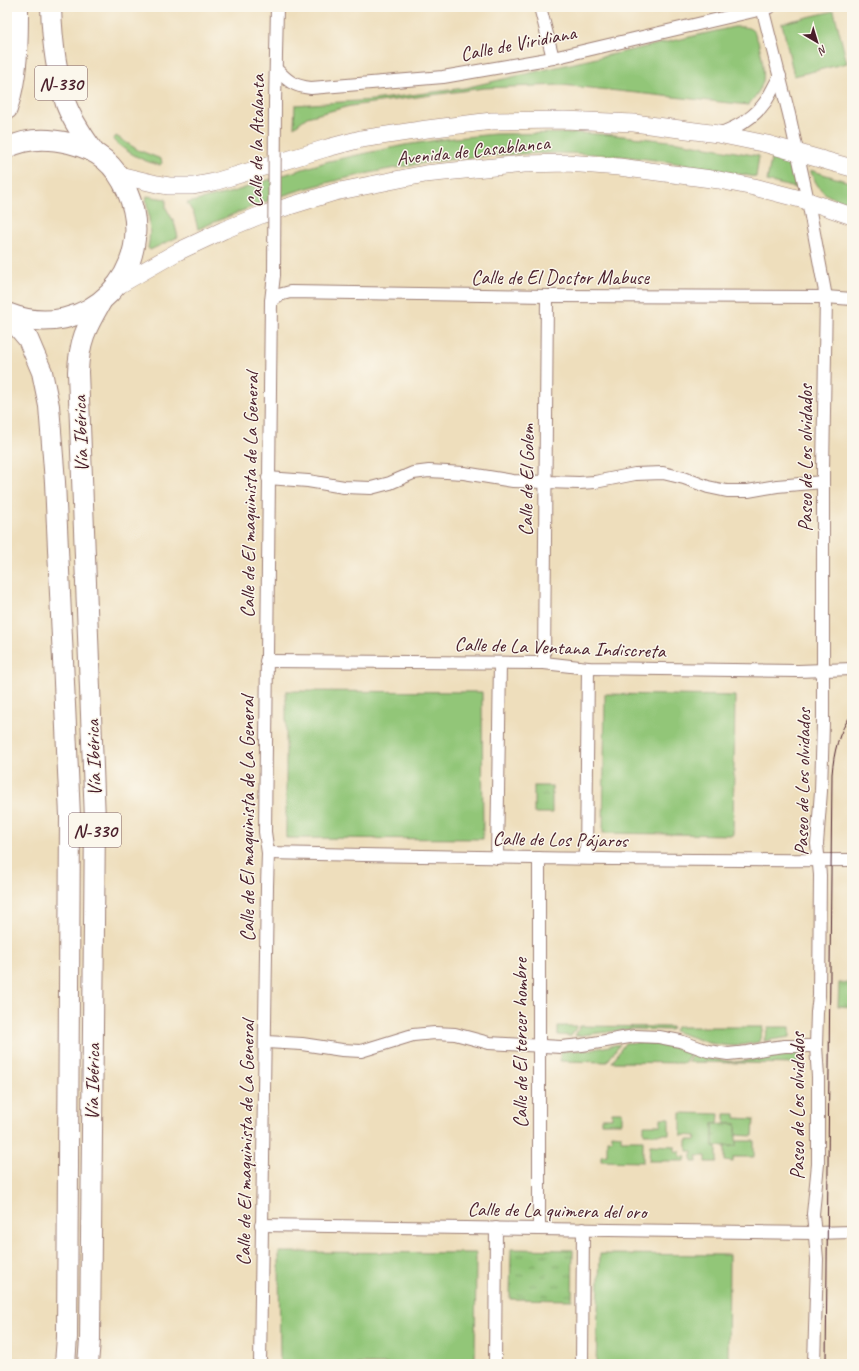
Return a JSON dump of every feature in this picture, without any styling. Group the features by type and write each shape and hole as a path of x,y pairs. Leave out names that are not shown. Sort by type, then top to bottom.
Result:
{"highway":[{"name":"N-330","path":"7,109 17,55 18,7"},
{"name":"N-330","path":"51,7 56,59 67,104 75,123 94,152"},
{"name":"N-330","path":"7,148 35,140 56,140 77,145 94,152 111,165 119,175 131,201 136,221 135,240 131,259 124,276 108,295 86,311 68,318 50,321 32,320 7,313"},
{"name":"Vía Ibérica","path":"88,1364 90,1340 95,820 78,372 84,334 108,295"},
{"name":"Vía Ibérica","path":"7,313 28,339 42,372 49,406 55,482 70,816 66,1364"}],"main road":[{"name":"Avenida de Casablanca","path":"119,175 144,182 168,186 201,184 214,182 312,152 361,139 492,121 564,120 634,123 718,134 796,151 852,168"},
{"name":"Avenida de Casablanca","path":"108,295 183,249 261,215 335,192 425,174 524,164 568,163 619,167 719,180 754,187 808,201 852,216"}],"street":[{"name":"Calle de la Atalanta","path":"274,275 277,7"},
{"path":"540,7 552,58"},
{"name":"Calle de Viridiana","path":"276,69 293,84 311,88 443,77 552,58 765,8"},
{"name":"Paseo de Los olvidados","path":"765,8 808,201 826,297 823,482 824,669 821,791 817,844 820,876 819,996 816,1046 818,1077 818,1154 813,1214 817,1259 814,1364"},
{"path":"718,134 728,131 746,120 760,108 766,101 780,76"},
{"name":"Calle de El maquinista de La General","path":"260,1364 268,853 265,832 268,478 271,301 274,275"},
{"name":"Calle de El Doctor Mabuse","path":"271,301 279,295 290,292 547,296 826,297 852,299"},
{"name":"Calle de El Golem","path":"544,664 547,296"},
{"path":"268,478 308,481 344,487 371,488 390,483 412,473 429,471 464,473 513,481 595,482 635,474 663,473 727,492 823,482"},
{"name":"Calle de La Ventana Indiscreta","path":"266,661 500,663 544,664 588,668 798,670 852,669"},
{"path":"497,858 500,663"},
{"path":"586,858 588,668"},
{"name":"Calle de Los Pájaros","path":"268,853 497,858 852,860"},
{"name":"Calle de El tercer hombre","path":"539,858 539,1228"},
{"path":"266,1042 302,1044 342,1050 361,1050 413,1035 435,1033 455,1034 490,1044 561,1047 636,1036 666,1038 680,1041 708,1051 728,1054 785,1046 816,1046"},
{"name":"Calle de La quimera del oro","path":"261,1225 815,1233 852,1232"},
{"path":"495,1364 496,1228"},
{"path":"582,1364 583,1229"}],"green space":[{"path":"834,11 847,63 794,76 782,23"},
{"path":"734,27 746,27 752,30 755,34 761,54 763,81 757,94 748,105 562,85 484,88 350,106 307,117 294,127 295,105 373,100 464,88"},
{"path":"580,133 678,142 759,156 756,177 683,164 628,157 572,153 534,153 497,155 421,164 347,178 282,196 198,229 194,214 187,203 233,192 329,161 405,145 495,134"},
{"path":"116,136 138,150 161,159 162,163 160,165 154,164 135,156 113,140"},
{"path":"771,159 793,164 796,188 767,181"},
{"path":"810,170 852,183 852,204 831,197 821,190"},
{"path":"147,196 166,199 166,208 174,222 178,237 150,250 148,248 150,229 146,201"},
{"path":"286,691 482,692 483,839 286,838"},
{"path":"605,694 735,696 733,835 603,833"},
{"path":"534,786 552,786 552,813 534,813"},
{"path":"839,983 852,983 852,1007 838,1006"},
{"path":"558,1026 577,1026 571,1036 558,1035"},
{"path":"580,1026 672,1027 671,1030 630,1029 575,1036"},
{"path":"676,1027 763,1027 759,1042 735,1046 709,1043 674,1031"},
{"path":"768,1027 790,1027 790,1037 764,1041"},
{"path":"639,1042 667,1045 691,1053 684,1063 612,1062 625,1043"},
{"path":"620,1044 607,1062 560,1061 561,1051 589,1050"},
{"path":"798,1053 798,1064 687,1062 693,1054 711,1059 736,1062 778,1054"},
{"path":"612,1112 622,1112 622,1123 601,1123 601,1118 612,1118"},
{"path":"681,1113 719,1114 718,1124 713,1124 713,1146 717,1146 717,1162 706,1162 706,1156 697,1156 697,1162 692,1162 692,1151 687,1151 687,1140 695,1140 696,1136 681,1135"},
{"path":"725,1114 735,1114 735,1118 754,1119 753,1136 736,1135 736,1124 725,1124"},
{"path":"661,1118 669,1118 669,1134 644,1134 644,1125 661,1125"},
{"path":"713,1124 736,1124 736,1146 713,1146"},
{"path":"612,1134 621,1135 621,1140 643,1140 643,1162 601,1161 601,1156 607,1155 607,1140 612,1140"},
{"path":"736,1141 754,1141 754,1157 733,1157 733,1162 725,1161 725,1146 735,1146"},
{"path":"650,1145 675,1146 675,1151 680,1152 680,1157 686,1157 685,1161 649,1161"},
{"path":"511,1249 573,1250 572,1300 510,1299"},
{"path":"279,1252 476,1253 475,1364 280,1364"},
{"path":"600,1254 729,1255 728,1364 596,1364"}],"tram line":[{"path":"826,1364 832,774 834,758 840,735 852,714"}]}
